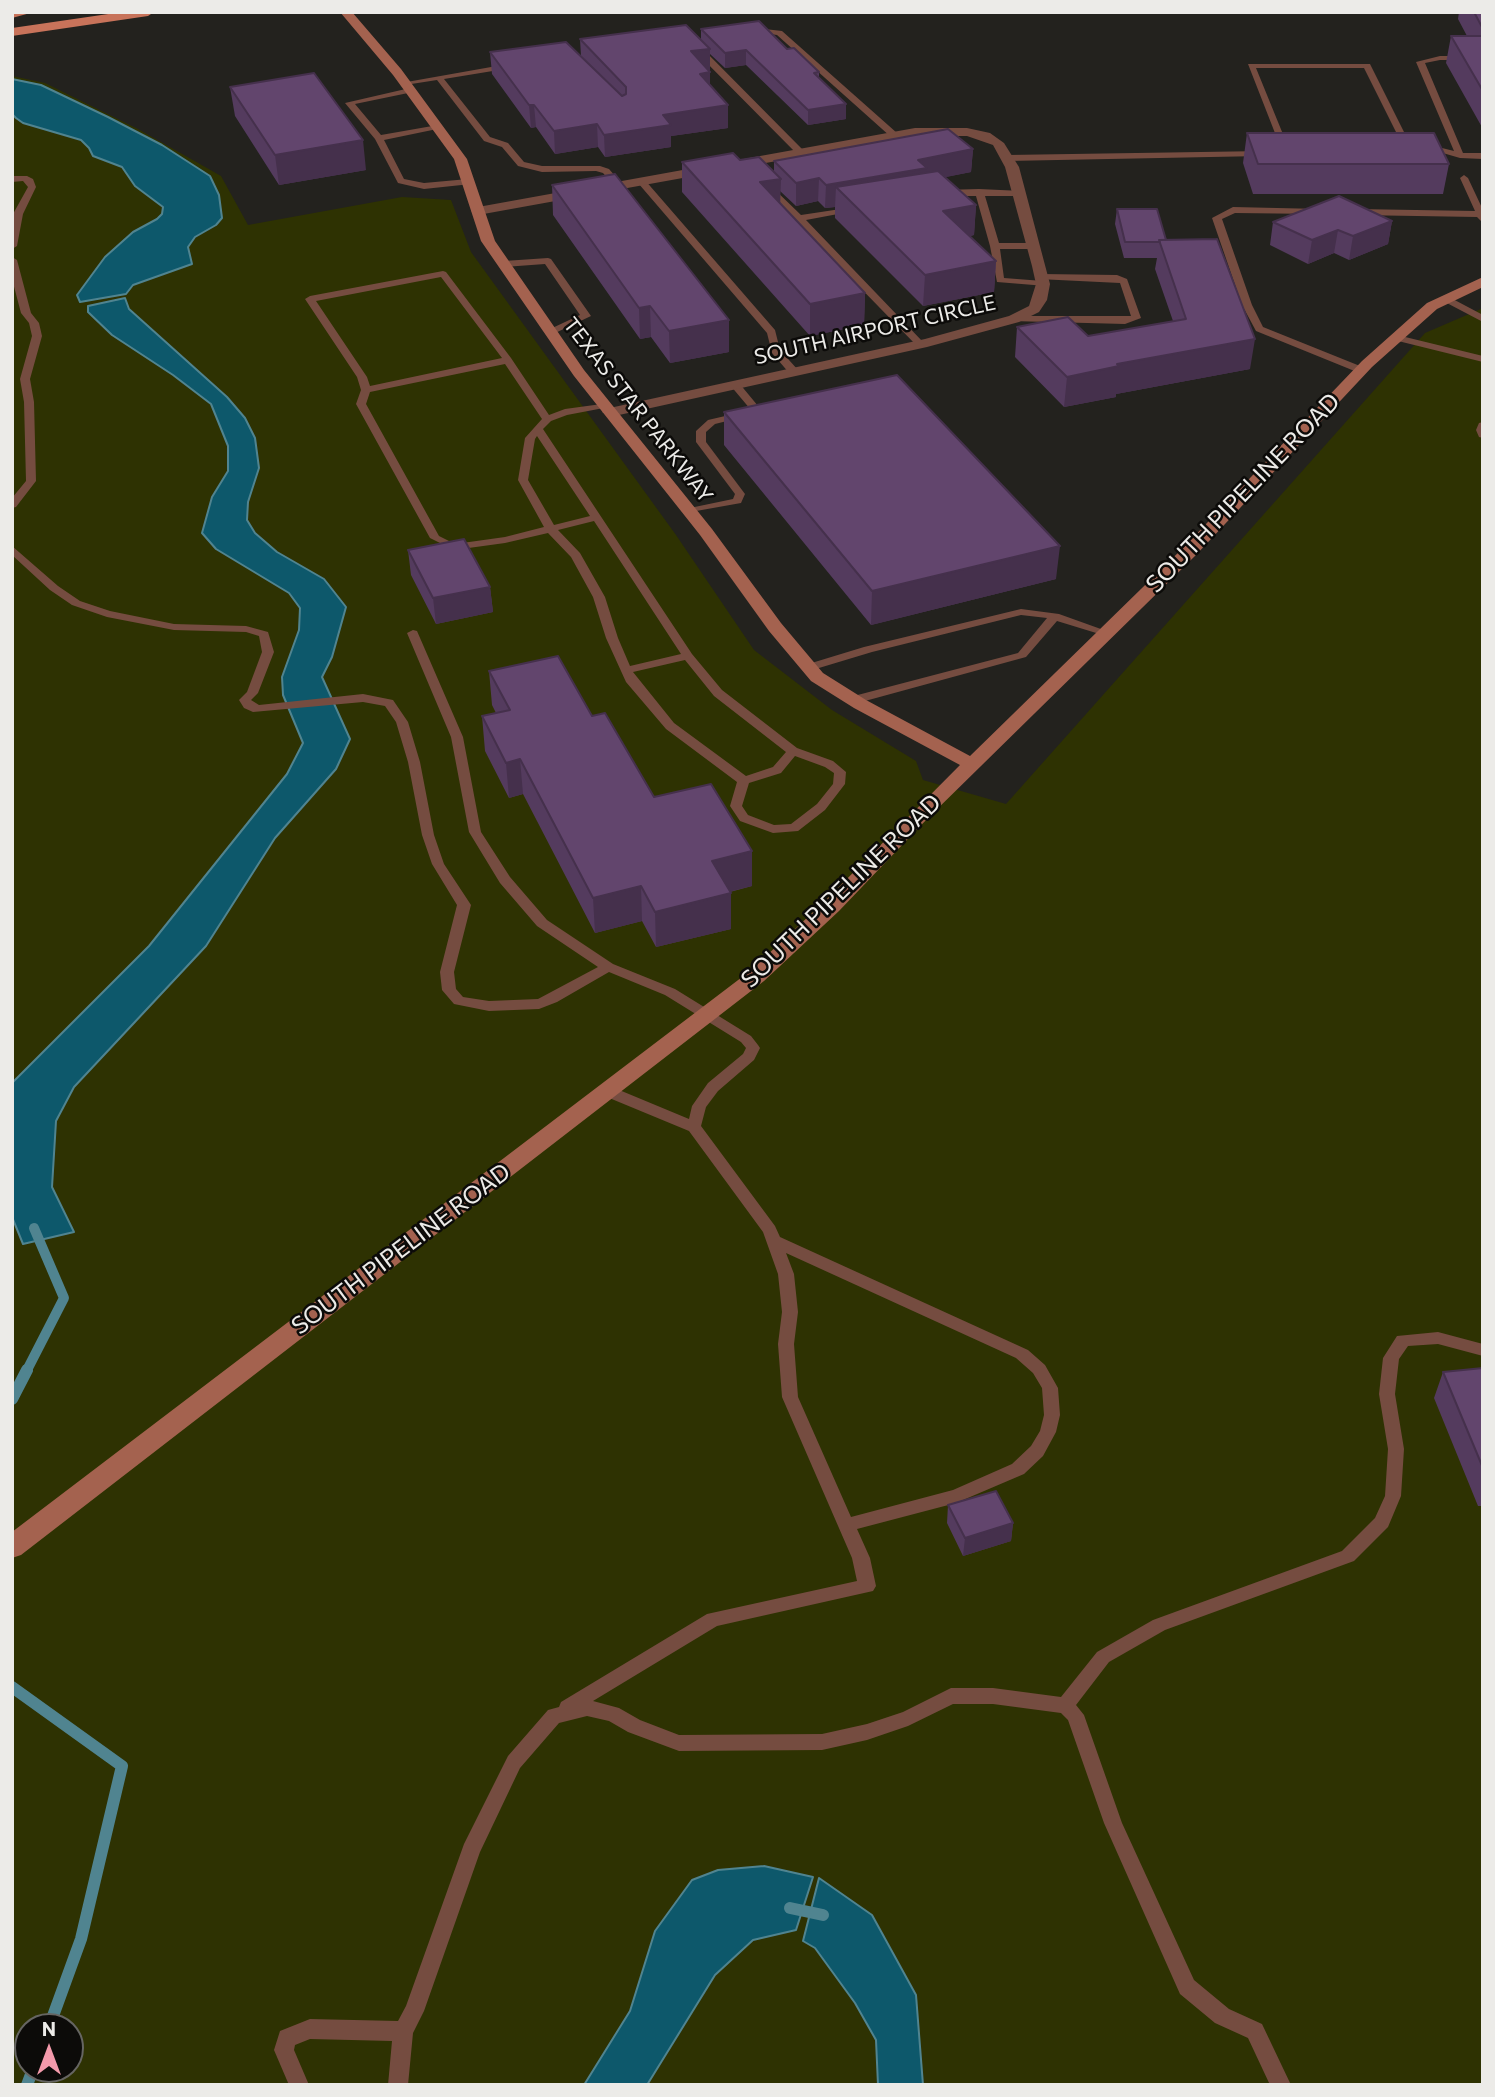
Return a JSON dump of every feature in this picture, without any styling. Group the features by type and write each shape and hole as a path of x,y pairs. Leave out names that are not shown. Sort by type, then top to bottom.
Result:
{"main road":[{"path":"12,15 28,12"},
{"path":"12,33 148,12"}],"street":[{"name":"TEXAS STAR PARKWAY","path":"346,12 408,87 460,159 488,241 551,332 775,627 817,677 972,764"},
{"path":"478,211 641,181 760,169 800,152 937,130 967,132 985,136 998,144 1007,158 1042,281"},
{"name":"SOUTH AIRPORT CIRCLE","path":"608,409 794,372 920,344 1014,319 1034,309 1040,300 1042,281"},
{"name":"SOUTH PIPELINE ROAD","path":"16,1543 757,976 832,906 972,764 1190,551 1361,370 1432,306 1483,281"}],"lane":[{"path":"743,30 779,33 885,140"},
{"path":"696,47 800,152"},
{"path":"1460,155 1420,62 1440,58 1483,58"},
{"path":"468,182 424,186 401,181 379,138 349,103 439,78 517,65"},
{"path":"1286,153 1251,66 1367,66 1408,148"},
{"path":"439,78 487,139 505,145 521,164 542,169 597,168 606,171 619,186"},
{"path":"379,138 438,128"},
{"path":"1395,148 1430,147 1460,155 1483,156"},
{"path":"1007,158 1300,153"},
{"path":"760,169 761,181 920,344"},
{"path":"12,179 24,178 30,181 32,187 18,214 12,246"},
{"path":"1343,212 1481,217 1464,178"},
{"path":"641,181 772,332 775,351 794,372"},
{"path":"929,196 955,192 1019,193"},
{"path":"979,192 995,246 1000,280 1117,278 1124,281 1136,318 1125,321 1014,319"},
{"path":"799,218 864,207"},
{"path":"1329,211 1233,210 1217,218 1247,305 1259,329 1361,370"},
{"path":"995,246 1034,246"},
{"path":"12,260 26,313 34,323 37,337 25,379 29,401 31,481 12,505"},
{"path":"504,264 548,261 586,316 551,332"},
{"path":"547,419 508,360 443,274 310,299 362,377 366,390 360,404 435,538 454,547 505,540 598,517"},
{"path":"1446,299 1483,319"},
{"path":"1397,338 1483,359"},
{"path":"366,390 508,360"},
{"path":"689,511 737,500 740,494 701,442 701,430 712,422 758,412 735,385"},
{"path":"608,409 565,412 547,419 530,438 523,480 550,528 576,555 599,597 630,679 670,726 744,781"},
{"path":"1483,425 1480,430 1483,435"},
{"path":"538,429 688,656 719,693 793,751 829,764 840,772 839,784 821,807 793,828 773,829 744,818 736,806 744,781"},
{"path":"12,549 54,588 76,603 107,614 174,627 246,629 264,634 268,652 252,694 245,701 257,709 363,698 389,703 402,722 414,762 431,845 438,864 464,905 447,972 449,990 459,1001 489,1006 539,1004 608,967"},
{"path":"809,667 868,649 1021,612 1055,616 1106,633"},
{"path":"854,700 1022,655 1055,616"},
{"path":"413,633 457,737 475,832 505,880 542,923 608,967 670,992 746,1039 752,1048 749,1057 713,1087 699,1106 694,1127"},
{"path":"626,670 688,656"},
{"path":"744,781 777,770 793,751"},
{"path":"398,2085 403,2031 414,2011 471,1850 514,1762 554,1716 713,1619 867,1586 861,1558 790,1397 786,1344 790,1312 786,1274 770,1230 694,1127 607,1091"},
{"path":"774,1241 1022,1354 1039,1369 1050,1388 1052,1415 1048,1433 1037,1451 1018,1469 956,1496 846,1525"},
{"path":"1065,1706 1103,1657 1159,1625 1348,1556 1382,1522 1393,1496 1396,1449 1387,1394 1391,1358 1402,1340 1438,1338 1483,1350"},
{"path":"554,1716 587,1708 613,1714 634,1726 679,1743 755,1744 822,1742 867,1732 908,1718 951,1696 993,1696 1065,1706 1075,1715 1114,1823 1186,1987 1222,2016 1255,2031 1282,2085"},
{"path":"299,2085 284,2050 288,2038 310,2029 403,2031"}],"green space":[{"path":"12,76 45,83 138,129 221,176 248,225 402,197 451,200 471,252 676,535 754,650 832,710 916,761 923,780 1006,804 1425,333 1483,308 1483,2085 12,2085"}],"water":[{"path":"12,79 41,85 108,117 162,145 210,176 219,195 222,218 216,225 195,237 188,247 192,264 133,285 126,294 80,302 77,295 105,257 133,232 157,219 162,214 163,207 135,186 122,167 93,156 81,140 23,123 16,118 12,114"},
{"path":"125,298 129,309 227,397 245,418 255,438 259,468 248,502 247,520 255,533 277,552 324,579 346,607 332,657 322,677 350,739 336,769 275,838 206,946 74,1087 56,1121 52,1187 74,1232 23,1244 12,1217 12,1083 149,946 287,774 303,743 283,695 282,677 299,630 300,608 289,593 216,549 202,533 212,497 228,471 228,446 211,404 112,335 88,312 88,306"},
{"path":"764,1866 813,1877 796,1930 753,1940 715,1975 647,2085 584,2085 630,2011 655,1931 692,1880 718,1870"},
{"path":"819,1878 872,1915 916,1995 923,2085 878,2085 876,2040 855,2003 815,1948 803,1941"}],"building":[{"path":"1474,12 1483,12 1483,27 1482,27"},
{"path":"759,21 787,49 794,48 819,72 814,73 846,104 808,110 746,50 725,53 701,29"},
{"path":"686,25 710,49 691,51 710,72 700,74 728,105 663,115 671,125 604,135 597,124 554,131 534,105 529,105 490,52 566,42 622,96 626,94 626,87 580,39"},
{"path":"1451,36 1483,36 1483,91"},
{"path":"314,73 363,140 275,155 230,87"},
{"path":"948,129 973,149 918,160 927,168 826,185 819,178 796,183 774,161"},
{"path":"1247,133 1434,133 1449,164 1258,164"},
{"path":"733,153 740,160 759,157 781,179 760,182 865,293 810,304 682,162"},
{"path":"938,171 976,205 943,211 996,261 925,275 836,187"},
{"path":"615,174 729,320 669,331 650,306 639,308 552,185"},
{"path":"1339,196 1392,221 1353,236 1338,230 1312,240 1273,222"},
{"path":"1117,209 1157,209 1166,240 1125,242"},
{"path":"1217,239 1255,339 1117,364 1119,366 1067,377 1017,327 1068,317 1088,336 1186,319 1159,240"},
{"path":"897,375 1060,546 872,591 724,412"},
{"path":"464,539 490,587 433,598 408,550"},
{"path":"558,656 592,716 605,713 654,797 711,784 752,851 712,861 731,893 655,912 641,886 593,898 520,759 506,763 482,716 510,710 489,671"},
{"path":"1483,1368 1483,1468 1443,1372"},
{"path":"996,1491 1013,1523 965,1538 948,1505"}],"waterway":[{"path":"26,1372 64,1298 34,1228"},
{"path":"12,1399 27,1370"},
{"path":"12,1687 122,1766 81,1939 54,2013"},
{"path":"790,1908 823,1915"}]}
